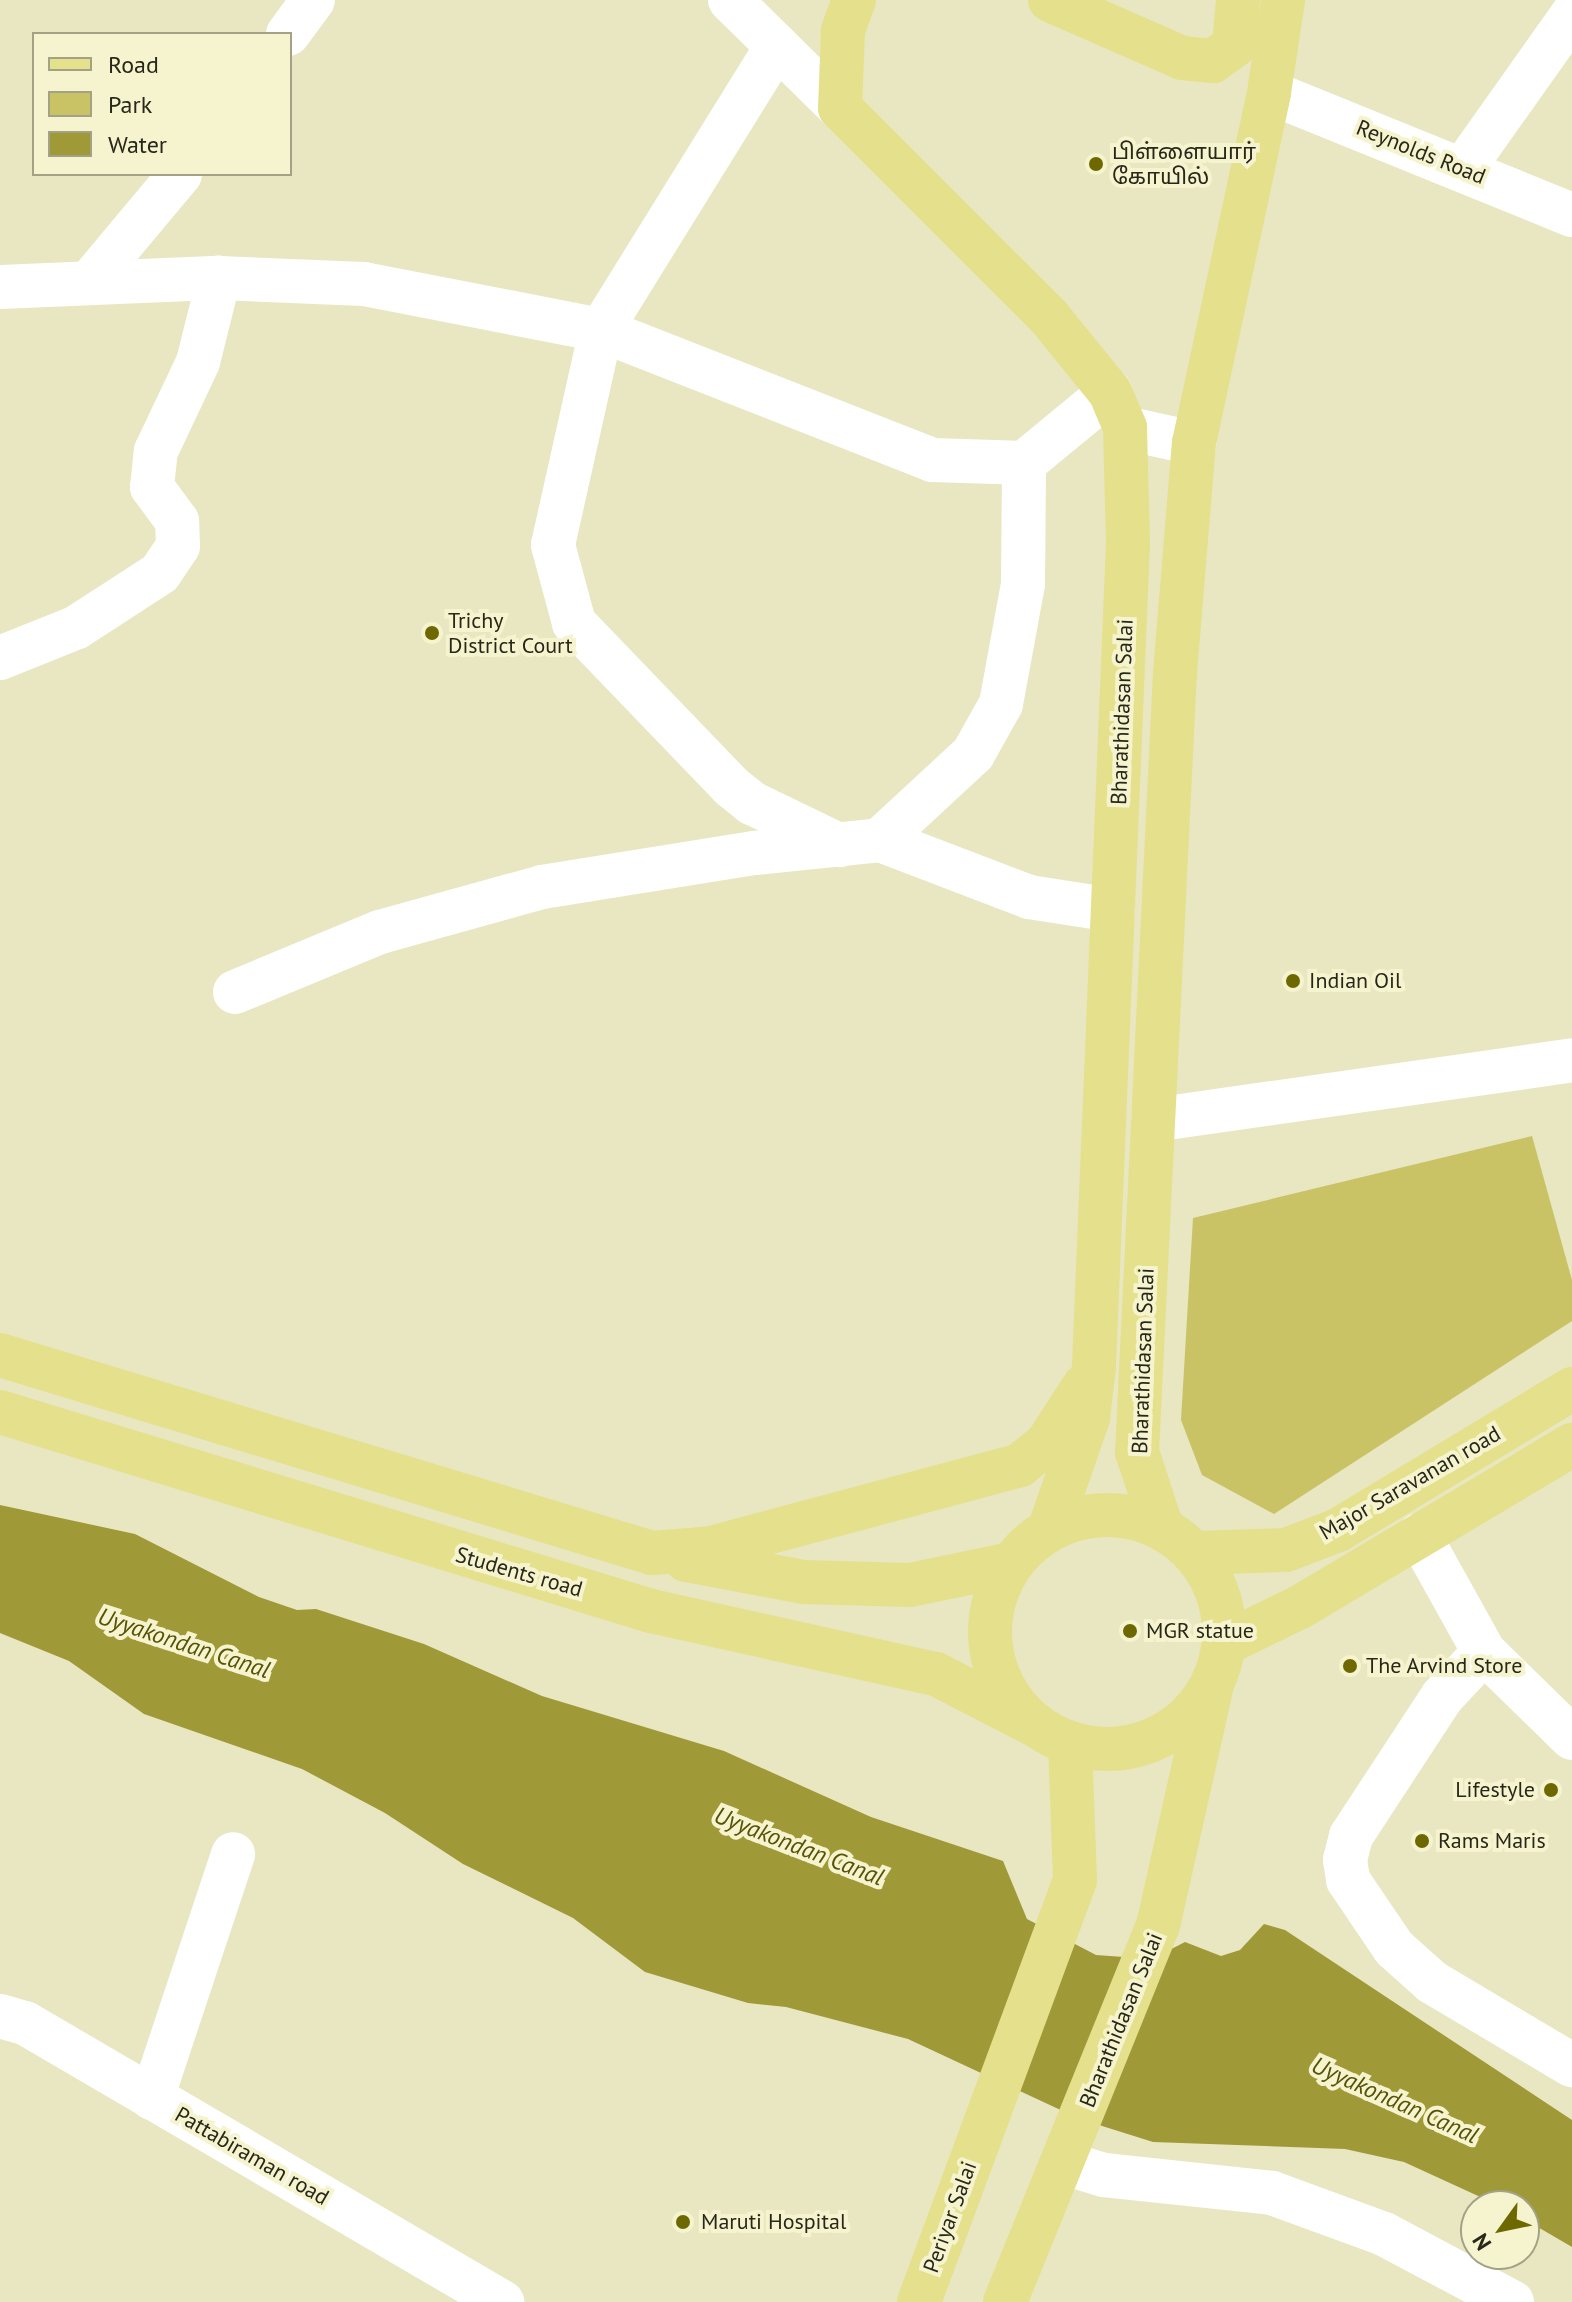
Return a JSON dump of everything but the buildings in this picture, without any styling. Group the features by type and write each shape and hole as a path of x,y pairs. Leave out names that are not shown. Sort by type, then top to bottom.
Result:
{"main road":[{"path":"854,0 843,31 840,108 1049,317 1118,410"},
{"path":"1050,0 1182,58 1213,61 1234,46 1238,0"},
{"name":"Bharathidasan Salai","path":"1178,1540 1137,1452 1175,673 1194,443 1269,92 1283,0"},
{"name":"Bharathidasan Salai","path":"1049,1530 1088,1418 1094,1366 1128,543 1118,410"},
{"path":"0,1355 652,1553 803,1582 910,1585 1011,1564"},
{"path":"652,1553 711,1548 1020,1465 1047,1443 1094,1366"},
{"name":"Major Saravanan road","path":"1178,1540 1240,1555 1286,1550 1338,1530 1572,1389"},
{"name":"Students road","path":"0,1412 651,1611 936,1674 1053,1735"},
{"path":"1224,1644 1300,1607 1572,1445"},
{"path":"1125,1515 1178,1540 1219,1601 1224,1644 1211,1687 1192,1715 1166,1735 1135,1747 1102,1750 1053,1735 1010,1698 994,1662 990,1624 998,1587 1011,1564 1049,1530 1085,1516 1125,1515"},
{"name":"Bharathidasan Salai","path":"1064,2163 1158,1926 1211,1687"},
{"name":"Periyar Salai","path":"919,2302 1075,1880 1053,1735"},
{"path":"1005,2302 1064,2163"}],"street":[{"path":"289,32 313,0"},
{"path":"730,0 840,108"},
{"path":"1463,169 1572,15"},
{"path":"777,46 601,330 553,545 574,623 732,787 752,803 1029,897 1113,910"},
{"name":"Reynolds Road","path":"1269,92 1572,215"},
{"path":"89,283 178,176"},
{"path":"0,658 77,627 160,573 178,546 177,521 152,487 156,451 198,362 219,278"},
{"path":"0,287 219,278 364,284 601,330 932,460 1024,463 1118,410 1194,443"},
{"path":"235,992 380,932 542,887 860,842 973,754 1001,704 1023,584 1024,463"},
{"path":"1153,1120 1572,1060"},
{"path":"1419,1535 1484,1652 1572,1738"},
{"path":"1484,1652 1442,1697 1365,1813 1348,1848 1348,1880 1394,1948 1432,1982 1572,2065"},
{"path":"152,2098 233,1854"},
{"name":"Pattabiraman road","path":"0,2016 25,2023 502,2302"},
{"path":"1064,2163 1104,2175 1272,2193 1384,2234 1512,2302"},
{"path":"902,2302 936,2255"}],"green space":[{"path":"1532,1136 1572,1280 1572,1321 1274,1514 1202,1475 1181,1420 1193,1218"}],"water":[{"name":"Uyyakondan Canal","path":"0,1505 135,1534 259,1597 297,1610 316,1609 424,1644 542,1696 724,1751 871,1817 1003,1861 1027,1919 1096,1955 1152,1959 1185,1942 1221,1956 1240,1950 1264,1924 1285,1930 1572,2120 1572,2247 1540,2228 1540,2190 1465,2190 1404,2162 1345,2149 1153,2142 1080,2119 908,2039 786,2007 748,2003 645,1972 573,1918 463,1864 385,1813 302,1769 144,1714 69,1661 0,1633"}],"place":[{"name":"பிள்ளையார் கோயில்","path":"1096,164"},
{"name":"Trichy District Court","path":"432,633"},
{"name":"Indian Oil","path":"1293,981"},
{"name":"MGR statue","path":"1130,1631"},
{"name":"The Arvind Store","path":"1350,1666"},
{"name":"Lifestyle","path":"1551,1790"},
{"name":"Rams Maris","path":"1422,1841"},
{"name":"Maruti Hospital","path":"683,2222"}]}
